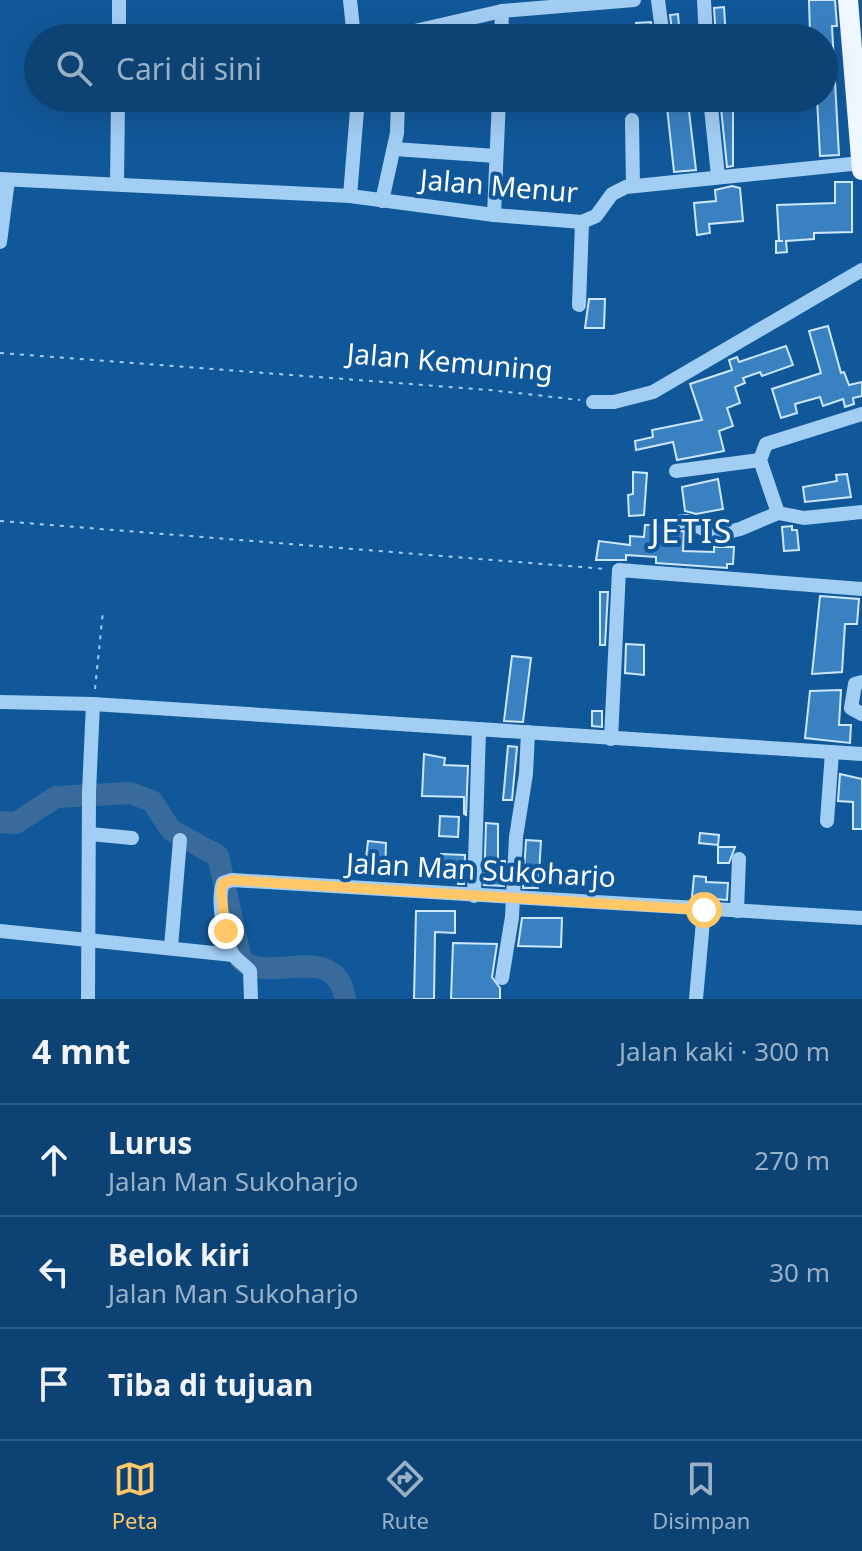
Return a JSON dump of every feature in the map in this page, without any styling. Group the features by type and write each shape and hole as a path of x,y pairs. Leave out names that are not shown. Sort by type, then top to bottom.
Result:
{"main road":[{"path":"848,0 857,59 862,170"}],"street":[{"path":"119,0 119,24"},
{"path":"350,0 353,24"},
{"path":"447,24 502,11 634,0"},
{"path":"658,0 661,24"},
{"path":"704,0 705,24"},
{"path":"502,11 502,24"},
{"path":"117,184 120,112"},
{"path":"350,196 357,112"},
{"path":"382,201 394,149 397,112"},
{"path":"494,215 498,112"},
{"path":"711,112 718,176"},
{"path":"632,120 633,186"},
{"path":"394,149 496,156"},
{"name":"Jalan Menur","path":"4,180 350,196 494,215 582,222 596,216 612,194 633,186 861,163"},
{"path":"0,242 4,180"},
{"path":"579,305 582,222"},
{"path":"593,402 614,402 653,392 862,270"},
{"path":"778,513 760,460 766,444 862,414"},
{"path":"676,471 760,460"},
{"path":"668,523 687,521 705,531 723,534 778,513 804,518 862,512"},
{"path":"611,739 619,570 862,589"},
{"path":"862,682 855,684 851,708 862,714"},
{"path":"0,702 93,704 862,754"},
{"path":"88,999 89,770 93,704"},
{"path":"474,896 479,729"},
{"path":"502,978 514,899 516,837 526,774 528,732"},
{"path":"827,821 832,752"},
{"path":"90,834 132,838"},
{"path":"171,947 180,840"},
{"path":"737,911 739,859"},
{"name":"Jalan Man Sukoharjo","path":"251,999 250,971 233,955 226,931 221,891 227,882 862,918"},
{"path":"696,999 704,910"},
{"path":"0,931 233,955"}],"path":[{"name":"Jalan Kemuning","path":"0,353 490,390 593,402"},
{"path":"0,521 619,570"},
{"path":"93,704 103,611"}],"building":[{"path":"809,0 835,0 837,24 810,24"},
{"path":"724,7 725,24 715,24 714,8"},
{"path":"678,14 679,24 671,24 670,15"},
{"path":"668,112 689,112 696,170 674,172"},
{"path":"721,112 733,112 733,166 727,167"},
{"path":"818,112 837,112 839,155 820,156"},
{"path":"835,182 852,182 852,232 814,233 814,239 786,241 787,252 776,253 776,241 779,241 777,205 835,203"},
{"path":"732,186 740,188 743,221 709,224 710,233 697,235 694,203 716,201 715,190"},
{"path":"589,299 605,299 604,328 585,328"},
{"path":"828,326 841,373 844,372 849,385 862,382 862,396 853,398 854,404 845,407 843,399 823,406 820,397 795,404 797,413 781,418 772,389 821,373 809,331"},
{"path":"786,346 793,365 762,376 760,372 743,378 745,383 735,387 740,403 727,408 733,426 719,431 724,451 677,460 673,442 636,450 635,441 653,437 652,430 702,420 690,384 732,370 729,360 737,357 739,362"},
{"path":"633,472 647,473 644,515 629,516 628,495 633,494"},
{"path":"847,474 851,497 805,502 803,487 837,481 836,475"},
{"path":"718,479 723,509 696,514 685,511 682,487"},
{"path":"645,525 658,525 665,532 684,531 683,551 714,552 714,547 734,547 733,564 727,564 727,568 656,563 656,557 626,555 626,560 596,560 599,541 630,545 630,536 644,537"},
{"path":"792,526 792,530 797,530 799,550 784,551 782,527"},
{"path":"600,592 608,592 605,645 600,645"},
{"path":"820,596 859,599 857,624 845,624 842,672 812,674"},
{"path":"626,644 644,645 644,675 625,673"},
{"path":"512,656 531,658 523,722 504,721"},
{"path":"841,690 839,725 851,725 850,743 805,738 810,691"},
{"path":"592,711 602,711 602,727 592,726"},
{"path":"508,746 517,747 512,800 503,800"},
{"path":"424,754 445,758 444,765 468,766 466,815 464,797 422,796"},
{"path":"840,774 862,779 862,829 853,829 853,802 838,801"},
{"path":"440,816 459,817 458,837 439,836"},
{"path":"486,823 498,824 498,861 505,861 504,886 484,885"},
{"path":"700,833 719,835 718,845 699,843"},
{"path":"526,840 541,841 538,888 523,888"},
{"path":"368,841 386,843 385,877 364,875"},
{"path":"718,847 735,847 729,863 718,863"},
{"path":"441,854 465,855 464,884 458,884 458,865 441,864"},
{"path":"694,876 706,877 706,882 728,883 727,900 692,897"},
{"path":"416,911 455,911 455,933 435,932 434,999 414,999"},
{"path":"522,918 562,918 561,947 518,946"},
{"path":"453,943 497,944 492,977 500,988 500,999 451,999"}],"waterway":[{"path":"0,822 16,823 56,797 130,793 152,801 171,830 218,856 241,960 268,968 300,966 329,971 339,981 345,999"}],"district":[{"name":"JETIS","path":"692,532"}],"route":[{"path":"226,931 221,886 232,880 704,910"}]}
